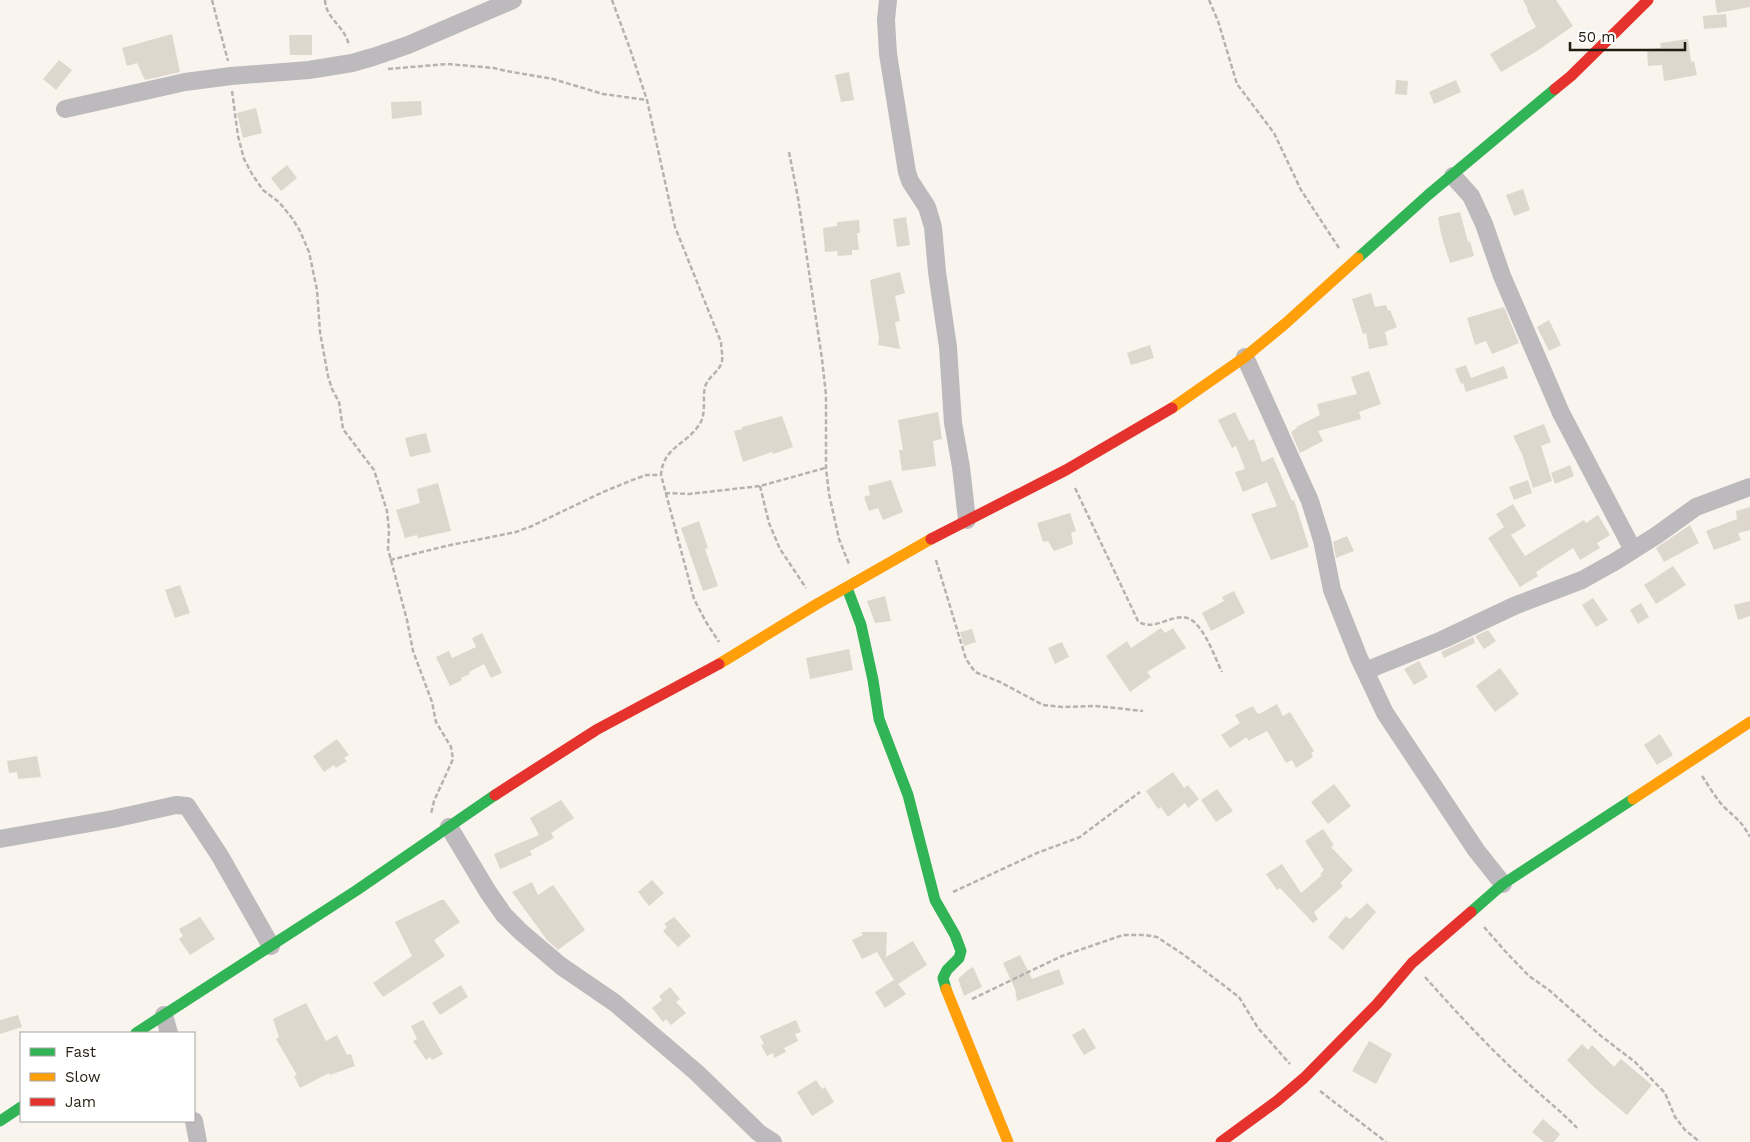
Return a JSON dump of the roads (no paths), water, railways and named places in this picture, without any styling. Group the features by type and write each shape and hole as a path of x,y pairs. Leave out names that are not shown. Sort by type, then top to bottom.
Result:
{"street":[{"path":"65,109 185,82 231,76 309,70 352,63 408,45 513,0"},
{"path":"888,0 886,20 888,54 906,166 910,181 927,207 933,227 937,272 948,347 953,423 961,467 967,520"},
{"path":"138,1032 357,890 521,777 596,730 730,658 817,604 930,540 1066,470 1176,406 1245,357 1351,266 1428,195 1571,76 1648,0"},
{"path":"1453,176 1471,196 1484,224 1502,276 1562,413 1633,550"},
{"path":"1245,357 1310,501 1322,540 1332,590 1365,671 1385,713 1476,850 1503,884"},
{"path":"1365,671 1442,640 1514,606 1582,580 1658,535 1696,507 1750,487"},
{"path":"851,585 874,680 880,719 908,795 936,900 955,935 961,951 958,958 947,970 944,978 953,1007 1008,1142"},
{"path":"1221,1142 1277,1101 1304,1078 1377,1004 1412,962 1503,884 1750,722"},
{"path":"0,839 112,819 176,805 187,806 220,856 271,946"},
{"path":"449,827 488,892 504,915 521,932 561,966 615,1003 696,1072 759,1133 773,1142"},
{"path":"164,1015 169,1032"},
{"path":"0,1122 20,1109"},
{"path":"194,1122 198,1142"}]}
